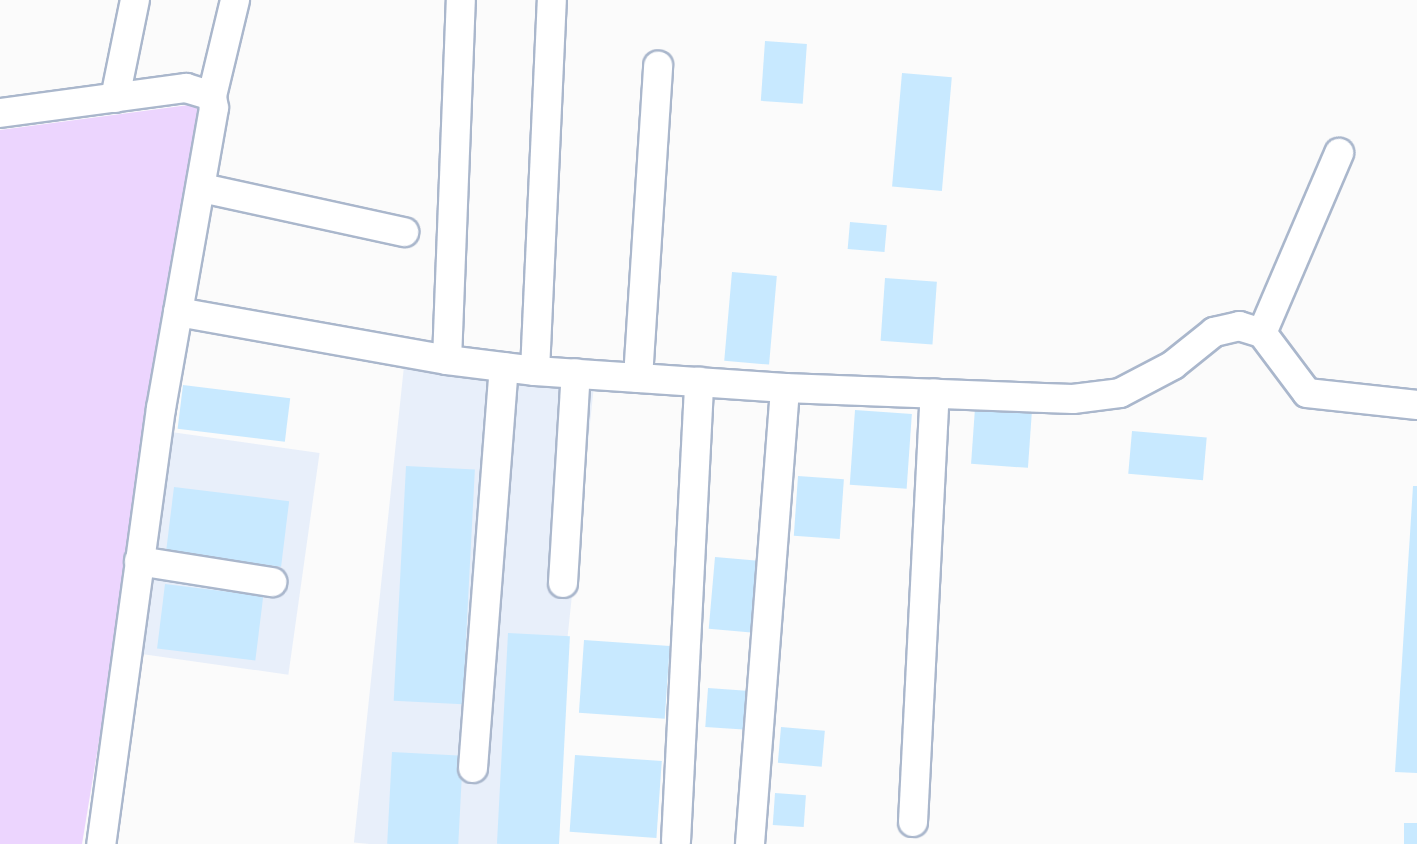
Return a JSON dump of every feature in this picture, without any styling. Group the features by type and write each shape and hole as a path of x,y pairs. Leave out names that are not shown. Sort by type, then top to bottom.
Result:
{"street":[{"path":"116,98 135,0"},
{"path":"101,844 139,561 178,312 214,122 212,96 235,0"},
{"path":"447,360 461,0"},
{"path":"535,371 552,0"},
{"path":"638,378 658,66"},
{"path":"0,113 186,88 212,96"},
{"path":"1262,334 1339,153"},
{"path":"202,188 404,232"},
{"path":"178,312 447,360 535,371 785,388 1073,399 1120,393 1173,365 1214,332 1240,326 1262,334 1307,393 1417,405"},
{"path":"473,768 504,367"},
{"path":"563,583 576,373"},
{"path":"676,841 699,382"},
{"path":"750,844 785,388"},
{"path":"913,822 935,394"},
{"path":"139,561 272,582"}],"shaded area":[{"path":"204,103 82,844 0,844 0,130"},
{"path":"404,366 594,386 546,844 354,842"},
{"path":"171,432 320,453 288,675 140,654"}],"building":[{"path":"765,41 807,44 803,104 761,101"},
{"path":"902,73 952,77 942,191 892,187"},
{"path":"850,222 887,225 885,252 848,249"},
{"path":"732,272 777,276 769,365 724,361"},
{"path":"885,278 937,282 932,344 881,341"},
{"path":"183,385 290,398 285,442 178,429"},
{"path":"975,408 1032,412 1028,468 971,464"},
{"path":"855,410 912,414 907,489 850,485"},
{"path":"1132,431 1207,438 1203,480 1128,474"},
{"path":"406,466 475,470 463,704 394,701"},
{"path":"798,476 844,479 840,539 794,536"},
{"path":"1413,486 1417,486 1417,773 1395,772"},
{"path":"174,487 289,501 281,567 166,553"},
{"path":"715,557 769,562 763,633 709,629"},
{"path":"165,584 263,596 255,661 157,649"},
{"path":"508,633 570,636 559,844 497,844"},
{"path":"584,640 670,646 665,719 579,713"},
{"path":"708,688 750,691 747,730 705,727"},
{"path":"781,727 825,731 822,767 778,763"},
{"path":"392,752 463,756 458,844 387,844"},
{"path":"575,755 662,761 656,838 570,832"},
{"path":"775,793 806,795 804,827 773,825"},
{"path":"1404,823 1417,823 1417,844 1404,844"}]}
